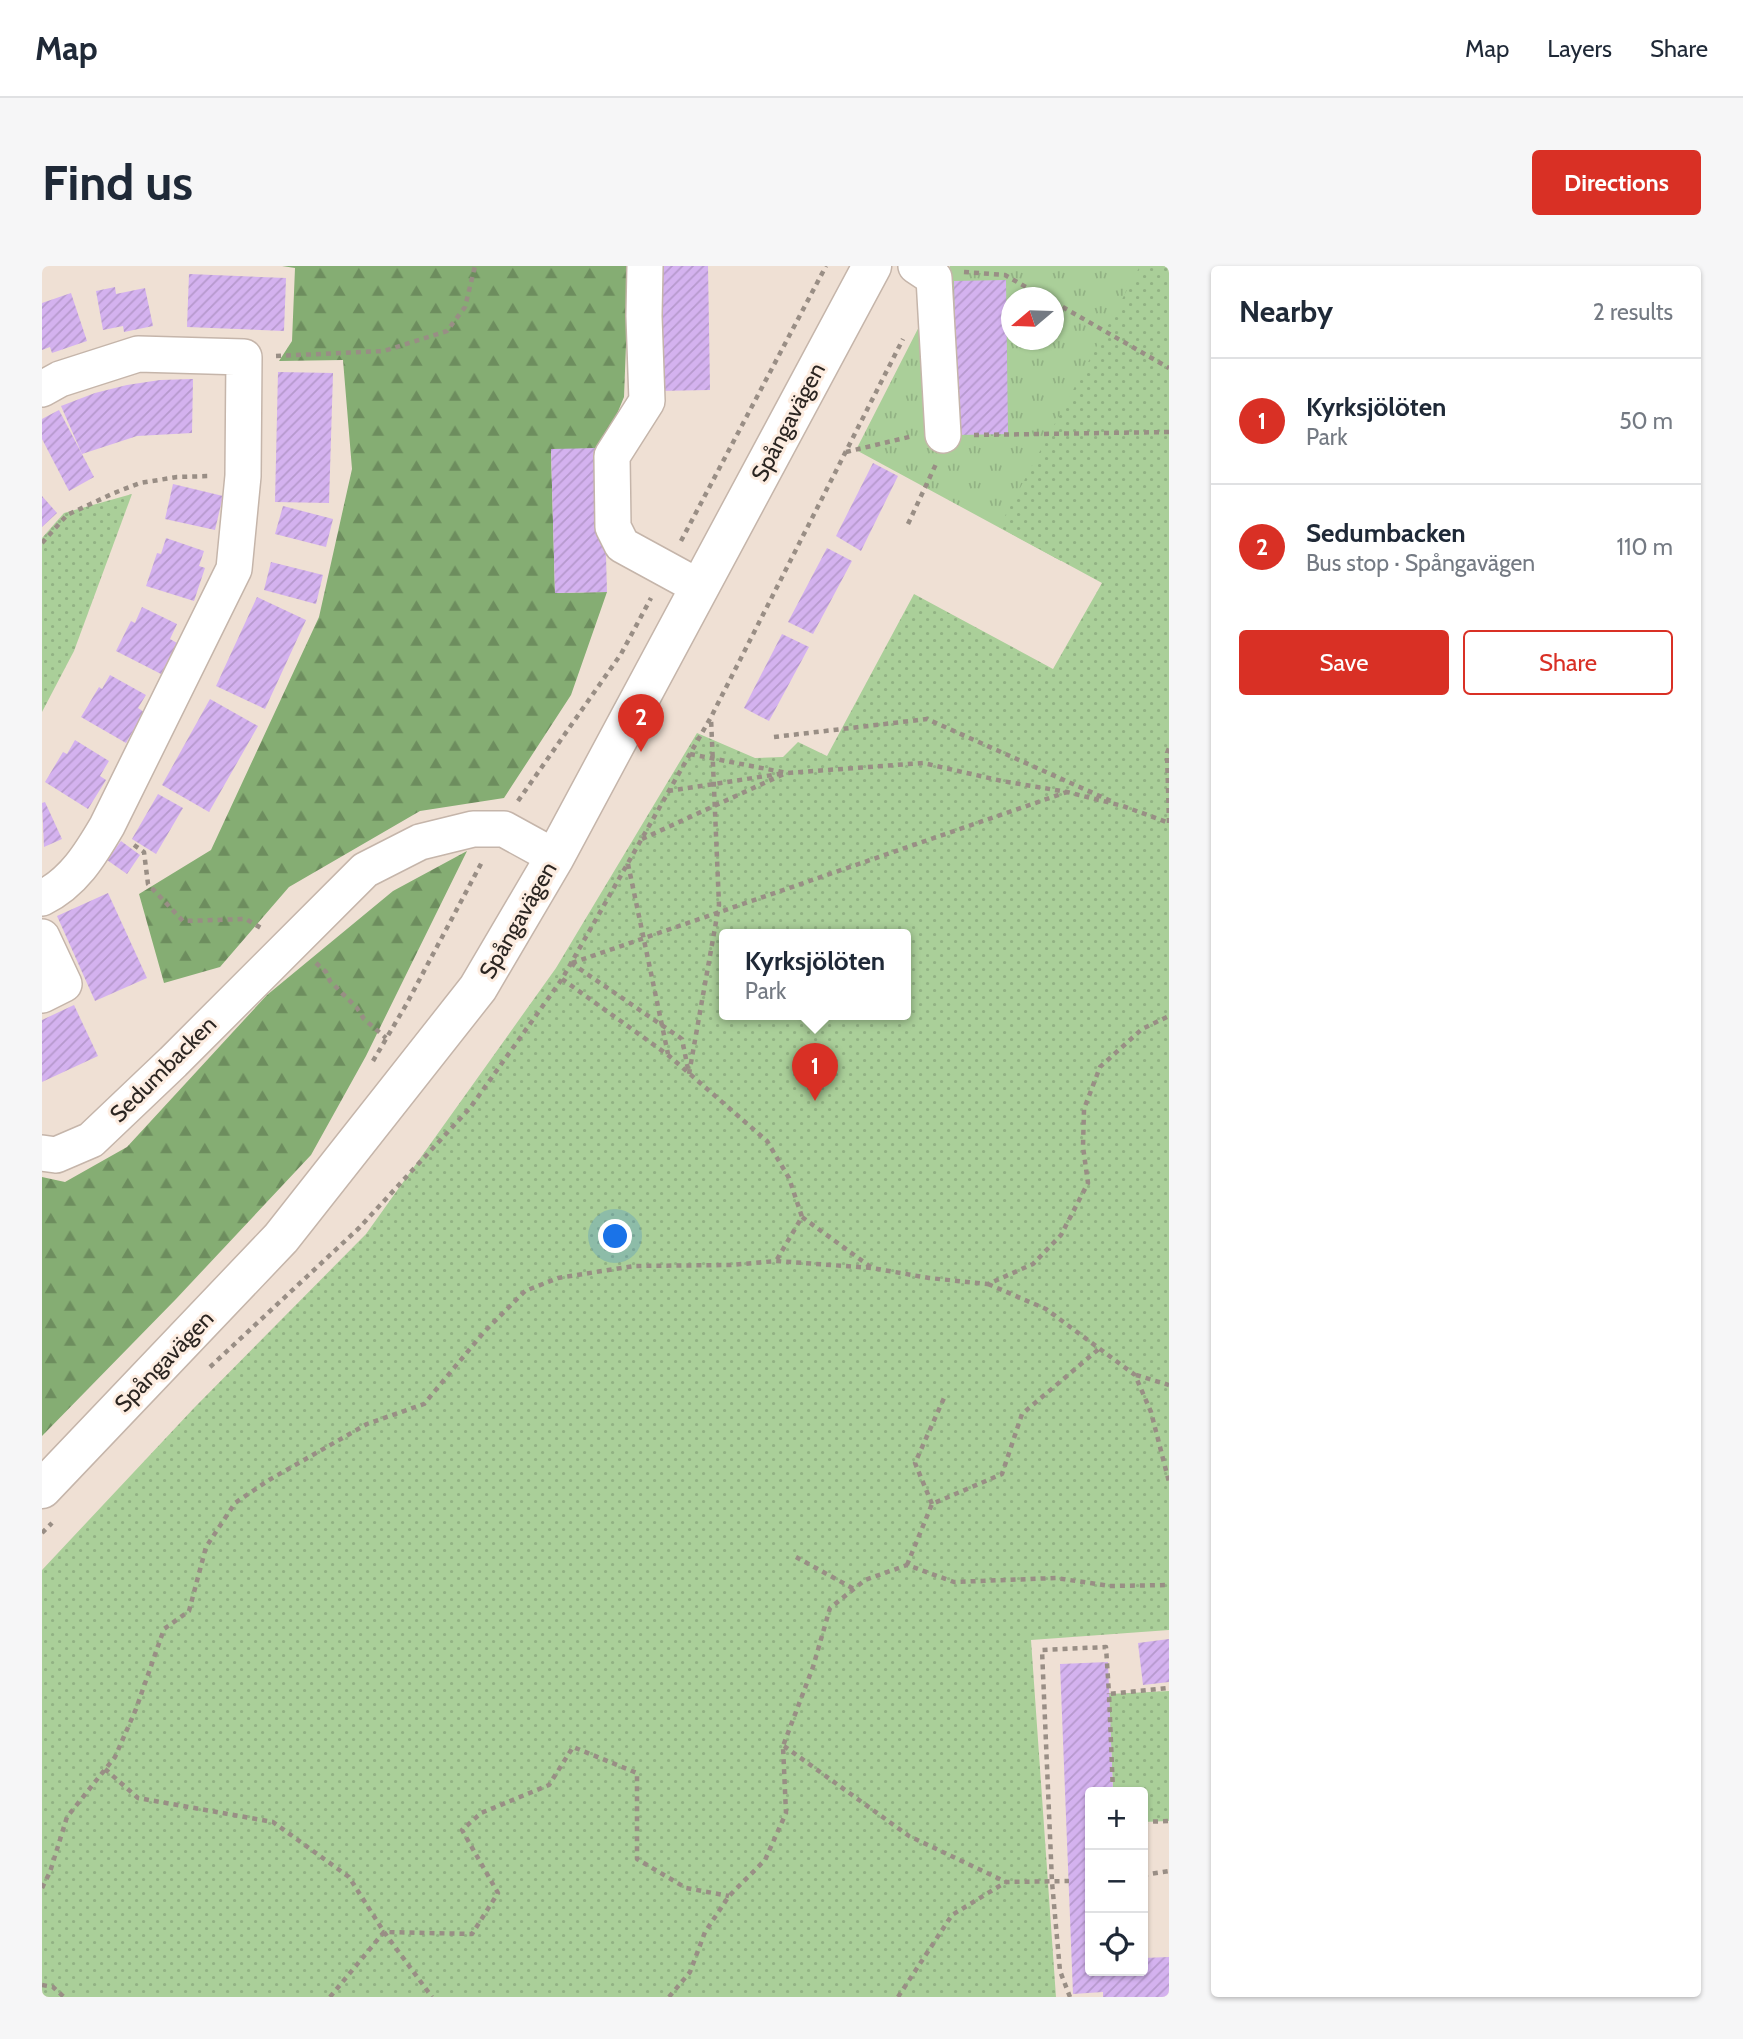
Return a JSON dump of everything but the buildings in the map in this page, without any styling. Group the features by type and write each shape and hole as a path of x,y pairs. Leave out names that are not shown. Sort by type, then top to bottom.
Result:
{"street":[{"path":"645,266 647,401 612,456 613,527 622,545 699,587"},
{"name":"Spångavägen","path":"51,1502 281,1238 478,988 555,857 872,266"},
{"path":"929,272 946,435"},
{"path":"42,389 60,379 138,354 244,357 243,476 234,569 107,826 84,864 57,891 42,898"},
{"path":"504,829 555,857"},
{"name":"Sedumbacken","path":"42,1153 56,1155 91,1140 365,870 420,842 473,830 504,829"},
{"path":"42,937 64,984 42,995"}],"path":[{"path":"244,357 384,351 447,331 465,307 475,266"},
{"path":"368,1069 486,855 504,829 521,794 621,654 826,266"},
{"path":"929,272 1005,275 1026,287"},
{"path":"1064,308 1169,368"},
{"path":"206,1371 359,1228 470,1108 562,979 710,717 908,328"},
{"path":"845,452 917,435 1169,432"},
{"path":"908,524 946,435"},
{"path":"42,542 67,515 141,483 177,477 243,476"},
{"path":"689,1074 718,913 710,717"},
{"path":"774,737 927,719 1123,806 1169,823 1169,748"},
{"path":"690,754 786,773"},
{"path":"668,791 786,773 923,763 1123,806"},
{"path":"642,839 786,773"},
{"path":"571,963 1067,792"},
{"path":"107,826 144,852 148,884 183,921 246,919 289,943 326,972 330,981 357,1007 364,1019 386,1038"},
{"path":"628,863 668,1055"},
{"path":"571,963 682,1039 689,1074"},
{"path":"562,979 668,1055 767,1141 789,1178 802,1217 873,1268"},
{"path":"988,1284 1033,1264 1061,1235 1088,1183 1083,1147 1084,1108 1100,1067 1142,1029 1169,1016"},
{"path":"776,1261 802,1217"},
{"path":"42,1888 50,1872 67,1817 115,1757 136,1709 164,1629 189,1611 206,1548 235,1503 269,1480 367,1424 424,1404 484,1332 525,1292 558,1278 634,1266 731,1265 776,1261 873,1268 929,1278 988,1284 1046,1309 1135,1375 1169,1385"},
{"path":"907,1565 932,1504 1002,1474 1022,1414 1100,1348"},
{"path":"1135,1375 1151,1412 1169,1482"},
{"path":"932,1504 915,1463 944,1398"},
{"path":"42,1533 51,1502"},
{"path":"796,1557 854,1589"},
{"path":"669,1997 690,1972 705,1932 729,1896 765,1860 786,1813 783,1746 813,1667 830,1608 865,1580 907,1565 954,1582 1056,1578 1110,1586 1169,1585"},
{"path":"1070,1997 1060,1971 1052,1882 1042,1650 1106,1647 1113,1787"},
{"path":"1109,1694 1169,1688"},
{"path":"783,1746 909,1836 1006,1882 1069,1881"},
{"path":"384,1932 472,1934 498,1893 462,1830 481,1813 549,1785 573,1747 637,1773 637,1859 686,1888 729,1896"},
{"path":"106,1769 138,1798 273,1822 349,1877 384,1932 432,1997"},
{"path":"1148,1822 1169,1821"},
{"path":"1148,1874 1169,1871"},
{"path":"898,1997 952,1915 1006,1882"},
{"path":"330,1997 384,1932"},
{"path":"42,1986 53,1987 64,1997"}],"green space":[{"path":"282,266 629,266 624,397 603,448 551,450 555,593 607,592 571,695 504,798 420,811 289,887 220,967 164,983 139,894 211,850 319,617 352,469 343,360 279,361 292,341 295,268"},
{"path":"950,266 1169,266 1061,561 856,450"},
{"path":"1140,266 1169,266 1169,1630 1031,1640 1056,1997 42,1997 42,1570 194,1408 366,1234 556,968 697,733 755,758 783,757 798,742 827,756 914,594 1053,669 1102,583 999,527"},
{"path":"132,494 74,651 42,712 42,538 64,513"},
{"path":"467,851 366,1056 311,1155 42,1436 42,1177 65,1182 127,1147 267,995 393,891"},
{"path":"1169,1691 1169,1821 1148,1822 1148,1787 1113,1787 1109,1694"}],"place":[{"name":"Sedumbacken","path":"641,752"},
{"name":"Kyrksjölöten","path":"815,1101"}]}
